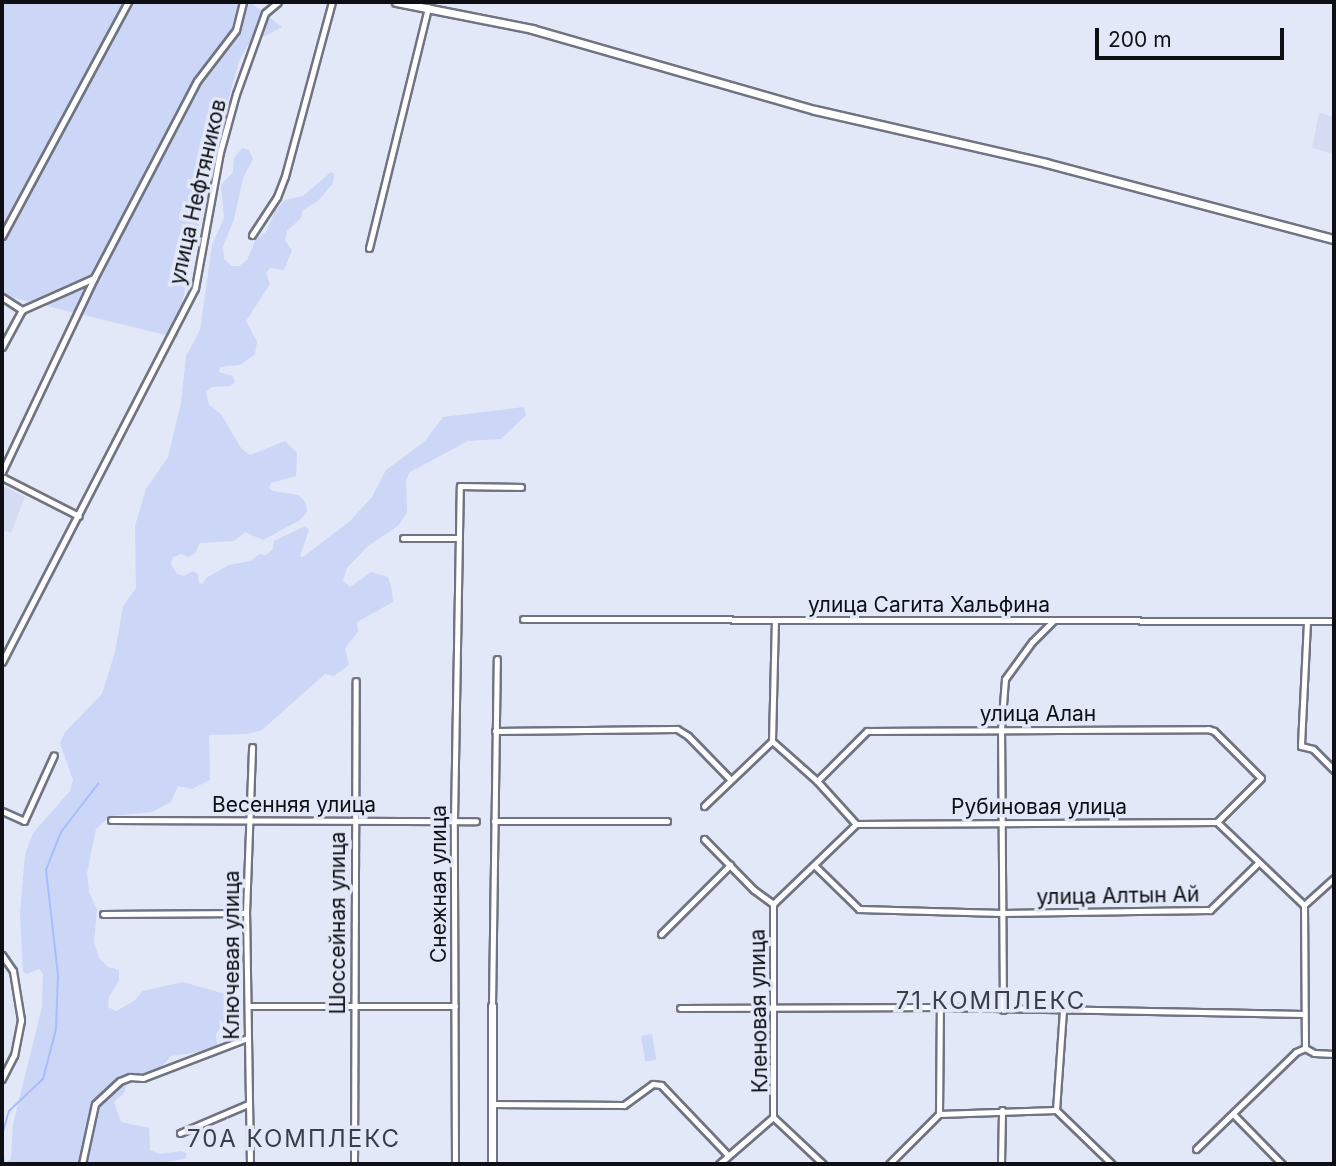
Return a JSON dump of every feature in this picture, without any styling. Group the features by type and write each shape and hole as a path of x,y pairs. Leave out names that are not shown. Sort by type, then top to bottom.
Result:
{"street":[{"path":"2,236 128,2"},
{"path":"79,516 2,475 94,278 197,81 236,30 243,2"},
{"name":"улица Нефтяников","path":"2,662 68,540 195,288 220,152 236,94 265,13 278,2"},
{"path":"252,235 277,197 285,176 332,2"},
{"path":"396,2 532,29 815,110 1046,163 1334,239"},
{"path":"369,248 428,7"},
{"path":"2,347 22,310 94,278"},
{"path":"2,297 22,310"},
{"name":"Снежная улица","path":"456,1164 454,820 460,486 521,487"},
{"path":"403,538 459,538"},
{"name":"улица Сагита Хальфина","path":"523,620 1334,621"},
{"path":"704,806 772,741 775,621"},
{"path":"1003,1010 1001,730 1005,679 1032,642 1053,621"},
{"path":"1307,622 1301,746 1313,749 1334,770"},
{"path":"492,1164 497,659"},
{"name":"Шоссейная улица","path":"354,1164 356,681"},
{"path":"495,731 677,729 688,736 730,779"},
{"name":"улица Алан","path":"817,780 867,731 1211,730 1261,778 1217,822"},
{"path":"704,839 754,890 773,904 856,824 817,780 772,741"},
{"name":"Ключевая улица","path":"250,1164 246,913 252,747"},
{"path":"2,811 24,821 54,755"},
{"name":"Весенняя улица","path":"111,820 476,821"},
{"path":"494,821 667,821"},
{"path":"1217,822 1304,905"},
{"name":"Рубиновая улица","path":"856,824 1217,822"},
{"name":"улица Алтын Ай","path":"814,865 859,909 1002,913 1210,910 1258,863"},
{"path":"661,934 730,865"},
{"path":"1305,1048 1304,905 1334,878"},
{"name":"Кленовая улица","path":"773,904 773,1117"},
{"path":"103,914 246,913"},
{"path":"2,955 13,971 21,1012 20,1036 2,1079"},
{"path":"248,1006 455,1006"},
{"path":"680,1008 774,1010 940,1007 1063,1011 1271,1011 1303,1014"},
{"path":"939,1114 940,1007"},
{"path":"1056,1110 1063,1011"},
{"path":"82,1164 95,1104 120,1081 130,1077 143,1078 247,1038"},
{"path":"1305,1048 1314,1053 1334,1054"},
{"path":"1196,1149 1296,1052 1305,1048"},
{"path":"492,1104 624,1105 653,1084 661,1085 728,1155"},
{"path":"180,1133 248,1104"},
{"path":"1001,1164 1002,1110"},
{"path":"889,1164 939,1114 1002,1110 1056,1110 1112,1164"},
{"path":"1233,1114 1282,1164"},
{"path":"719,1164 773,1117 823,1164"}],"shaded area":[{"path":"2,2 250,2 282,27 248,45 239,61 218,137 182,303 178,338 2,295"},
{"path":"1319,113 1334,117 1334,154 1312,148"},
{"path":"242,148 249,150 253,159 243,178 234,219 223,247 224,259 232,266 239,266 247,260 256,239 266,232 275,211 285,200 303,196 331,172 334,174 333,183 318,201 303,210 301,218 287,231 285,241 292,250 284,270 270,268 266,273 270,284 246,321 257,342 255,354 240,365 220,367 219,372 233,376 235,382 230,386 212,387 206,392 209,405 221,414 241,448 250,455 285,441 297,453 296,476 271,483 269,488 272,491 299,495 306,503 307,512 300,520 263,540 245,532 234,541 200,543 195,553 189,557 181,554 173,557 171,564 177,574 184,576 193,571 198,574 199,583 202,584 206,578 229,565 251,561 259,554 266,555 273,549 274,541 305,526 309,530 300,556 303,557 350,521 372,497 386,470 425,441 443,417 524,407 526,415 501,439 468,441 410,472 406,480 407,512 398,526 368,546 347,568 343,580 350,587 371,572 388,577 393,602 357,622 358,632 345,648 349,665 334,676 325,674 262,730 248,734 209,735 210,780 192,789 178,786 171,802 152,812 111,816 96,829 87,873 89,892 97,909 94,942 99,958 108,967 119,970 119,980 109,997 108,1007 116,1011 134,1001 143,991 183,982 232,996 238,1002 237,1019 233,1026 220,1029 216,1034 217,1045 206,1051 171,1056 161,1067 126,1085 124,1093 114,1102 121,1122 149,1128 150,1150 159,1154 182,1151 187,1154 186,1158 160,1164 2,1164 11,1159 13,1124 42,1007 43,974 39,969 27,974 23,972 20,913 25,855 33,833 70,791 73,780 60,743 65,732 102,694 115,652 123,606 136,588 135,526 146,489 168,457 181,403 186,356 200,330 212,245 224,218 221,185 233,172 234,158"},
{"path":"2,486 25,497 11,533 2,530"},
{"path":"652,1034 656,1060 645,1061 641,1036"}],"waterway":[{"path":"2,1135 9,1111 43,1079 56,1029 58,975 46,870 61,832 98,784"},
{"path":"2,1148 4,1164"}],"district":[{"name":"71 КОМПЛЕКС","path":"991,1001"},
{"name":"70А КОМПЛЕКС","path":"294,1139"}]}
